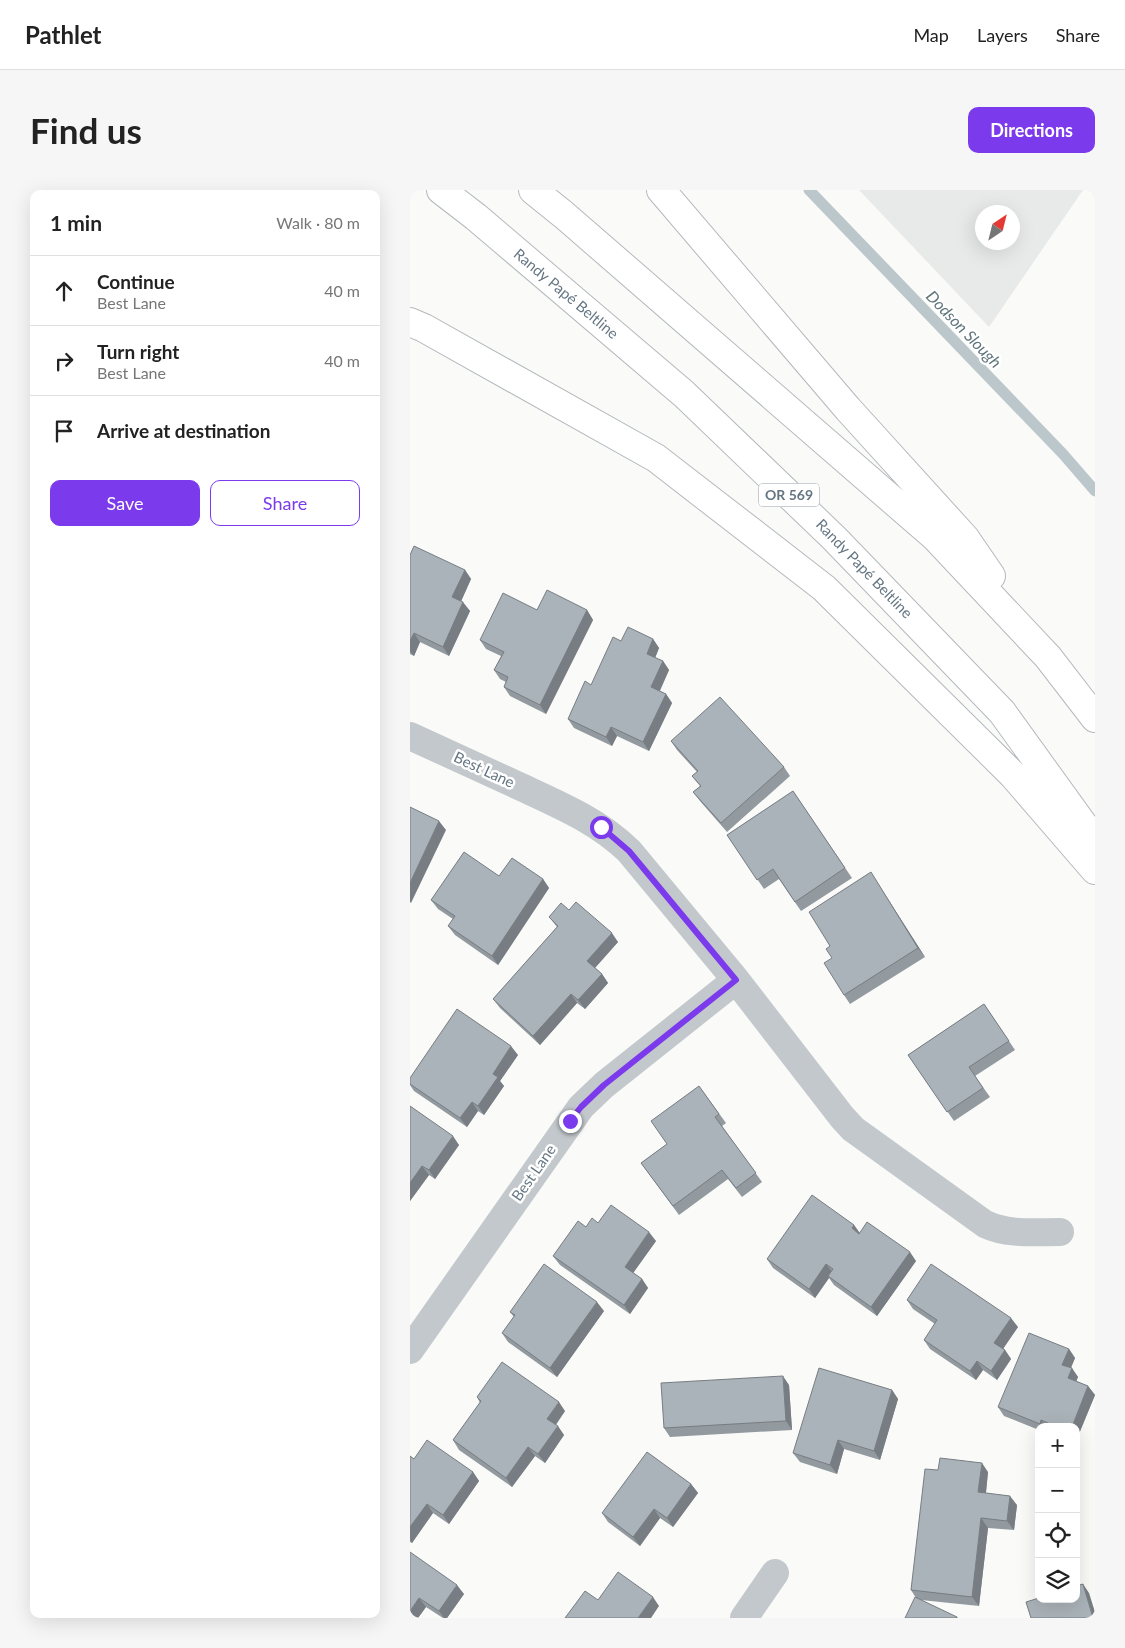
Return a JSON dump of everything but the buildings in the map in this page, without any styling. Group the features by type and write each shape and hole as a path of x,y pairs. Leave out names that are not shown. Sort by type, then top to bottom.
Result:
{"highway":[{"name":"Randy Papé Beltline","path":"441,190 476,217 684,394 834,538 1002,712 1095,841"},
{"path":"533,190 935,537 1048,657"},
{"path":"661,190 848,409 965,538 1048,657 1095,718"},
{"path":"410,322 433,333 656,458 824,588 1013,775 1095,870"}],"street":[{"name":"Best Lane","path":"410,736 567,809 609,833 629,851 736,980 604,1085 581,1107 410,1350"},
{"path":"736,980 842,1117 866,1139 985,1224 995,1229 1060,1232"},
{"path":"744,1618 775,1573"}],"shaded area":[{"path":"859,190 1083,190 989,327"}],"waterway":[{"name":"Dodson Slough","path":"809,190 1063,454 1095,491"}],"route":[{"path":"570,1121 581,1107 604,1085 736,980 629,851 601,827"}]}
